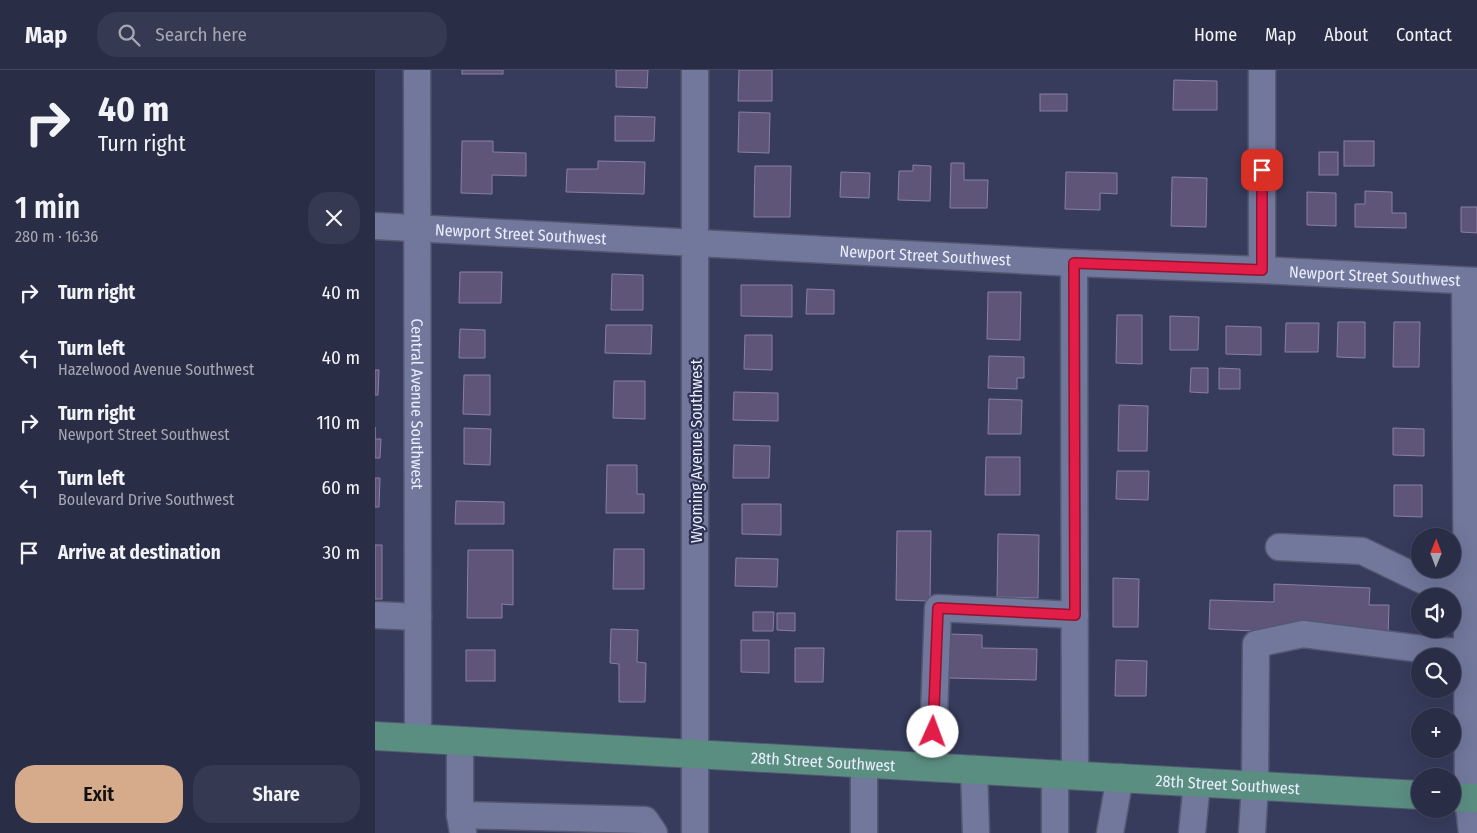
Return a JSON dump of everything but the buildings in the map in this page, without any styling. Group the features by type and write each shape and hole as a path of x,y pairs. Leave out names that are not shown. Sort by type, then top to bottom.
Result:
{"main road":[{"name":"28th Street Southwest","path":"375,736 1411,794"}],"street":[{"name":"Central Avenue Southwest","path":"417,70 418,739"},
{"name":"Wyoming Avenue Southwest","path":"695,70 695,833"},
{"path":"1262,70 1262,270"},
{"name":"Newport Street Southwest","path":"375,226 695,244 1471,281"},
{"path":"1055,833 1065,775 1075,615 1074,263"},
{"path":"1471,281 1466,798 1472,833"},
{"path":"1279,547 1362,551 1422,580 1467,582"},
{"path":"932,767 938,608 1075,615"},
{"path":"375,616 417,617"},
{"path":"1253,833 1256,644 1303,634 1438,651 1468,652"},
{"path":"460,741 462,824 645,820 654,833"},
{"path":"864,763 864,833"},
{"path":"974,770 976,833"},
{"path":"1110,833 1120,777"},
{"path":"1192,833 1197,782"}],"route":[{"path":"933,732 938,608 1075,615 1074,263 1262,270 1262,170"}]}
